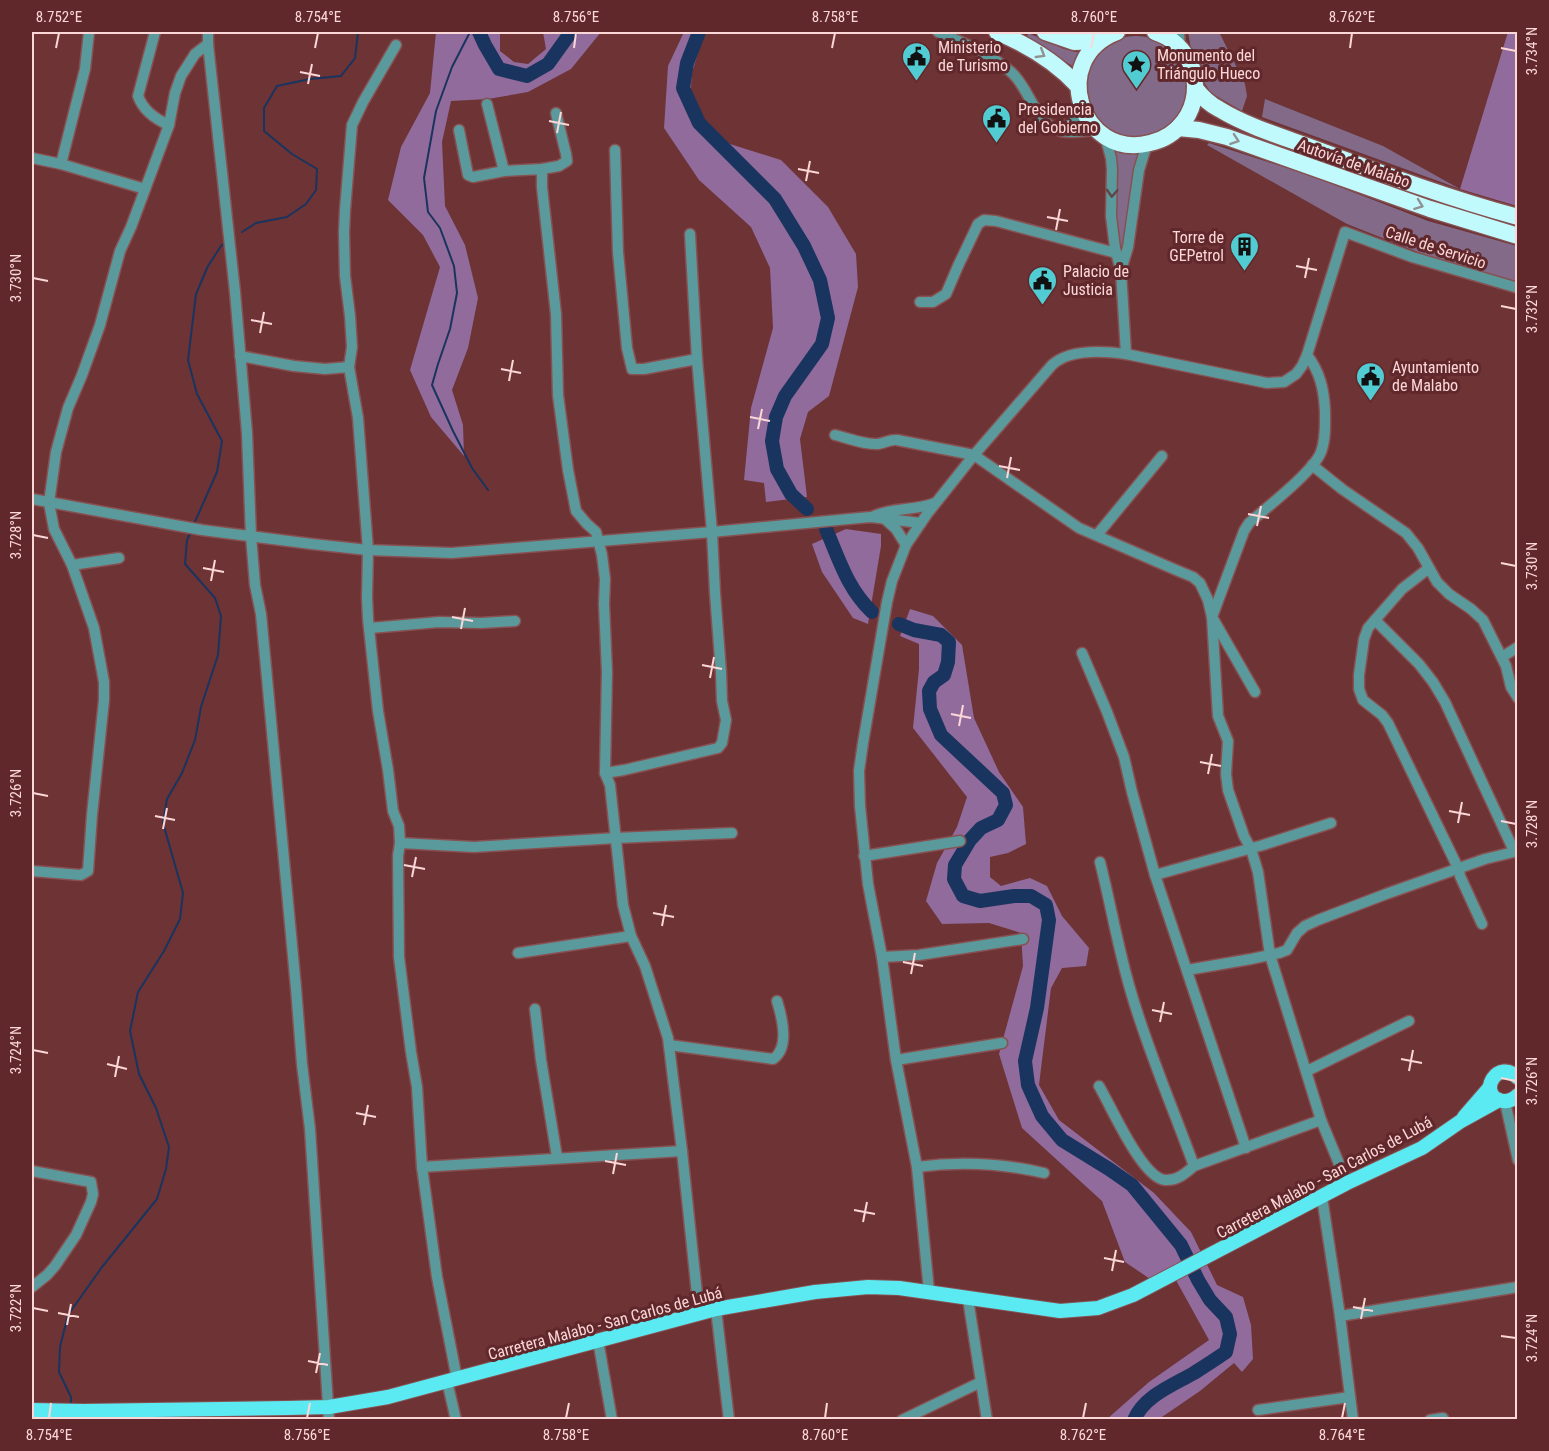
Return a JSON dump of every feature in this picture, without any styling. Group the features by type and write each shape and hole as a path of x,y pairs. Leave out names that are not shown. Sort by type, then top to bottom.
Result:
{"highway":[{"path":"997,32 1051,61 1078,86"},
{"path":"1045,32 1074,42 1099,41"},
{"path":"1115,32 1099,41 1081,66 1079,98 1086,117 1101,133 1113,140 1130,145 1147,144 1164,138 1184,121 1192,105 1195,88 1193,70 1179,39 1155,32"},
{"name":"Autovía de Malabo","path":"1195,88 1215,107 1248,123 1381,173 1518,217"},
{"name":"Autovía de Malabo","path":"1178,128 1199,130 1227,137 1430,209 1518,236"}],"main road":[{"path":"1505,1072 1518,1062"},
{"name":"Carretera Malabo - San Carlos de Lubá","path":"1461,1120 1490,1087 1495,1075 1505,1072"},
{"path":"1505,1072 1518,1078"},
{"path":"1490,1087 1492,1094 1507,1099"},
{"name":"Carretera Malabo - San Carlos de Lubá","path":"32,1410 200,1414 329,1413 699,1313 815,1292 868,1287 899,1288 1060,1311 1098,1308 1133,1295 1347,1183 1422,1148 1461,1120 1507,1099"}],"street":[{"path":"61,164 85,69 89,32"},
{"path":"155,32 138,96 141,105 158,120 169,125"},
{"path":"208,32 234,280 247,433 255,585 267,667 276,787 310,1129 329,1413"},
{"path":"938,32 987,55 1012,73 1027,91 1041,118 1047,124 1061,131 1101,133 1111,158 1111,216 1121,271 1126,354"},
{"path":"32,871 81,875 88,872 104,700 104,682 94,628 72,565 54,529 49,503 56,452 68,408 100,325 120,251 169,125 181,76 195,54 208,44"},
{"path":"396,45 352,125 345,200 345,276 352,347 349,367 358,418 368,550 367,597 378,711 393,811 399,826 399,957 417,1087 422,1167 456,1419"},
{"path":"487,104 504,171"},
{"path":"1061,131 1077,117 1082,109"},
{"path":"459,130 468,175 472,177 504,171 542,169 559,166 567,161 556,113"},
{"path":"1121,271 1128,247 1139,170 1147,144"},
{"path":"615,150 618,252 627,348 632,369 644,369 697,359"},
{"path":"32,158 61,164 145,189"},
{"path":"542,169 542,188 556,314 558,395 568,470 576,511 596,532 605,579 604,604 607,634 605,773 610,785 623,905 631,936 645,966 663,1019 669,1045 699,1313"},
{"path":"920,302 933,302 946,294 978,224 984,220 996,221 1116,253"},
{"name":"Calle de Servicio","path":"1306,355 1345,232 1412,257 1518,288"},
{"path":"605,773 624,771 718,748 722,743 726,720 722,701 714,593 712,532 697,359 690,234"},
{"path":"929,1291 917,1167 896,1060 882,957 864,856 859,789 862,743 887,602 892,581 906,545 936,502 974,455 1057,360 1066,357 1096,352 1126,354 1276,383 1296,374 1306,355 1319,375 1324,398 1324,442 1321,453 1312,465 1249,523 1212,617 1218,716 1228,741 1226,782 1244,836 1251,849 1260,886 1270,955 1321,1120 1347,1183"},
{"path":"240,356 294,366 325,369 349,367"},
{"path":"835,435 878,444 892,439 974,455 1079,528 1192,577 1200,583 1212,617 1255,692"},
{"path":"1097,535 1162,456"},
{"path":"1312,465 1341,489 1406,534 1418,548 1437,582 1483,620 1502,657 1511,687 1518,698"},
{"path":"32,499 202,530 368,550 452,553 871,517 924,519"},
{"path":"871,517 879,513 916,509 936,502"},
{"path":"903,510 924,519"},
{"path":"886,519 896,529 906,545"},
{"path":"72,565 119,558"},
{"path":"1429,568 1402,589 1368,628 1364,639 1359,689 1364,700 1388,723 1459,870 1482,924"},
{"path":"1187,970 1207,968 1287,950 1297,933 1318,920 1485,859 1516,851 1445,702 1433,682 1419,664 1375,620"},
{"path":"370,628 439,622 515,621"},
{"path":"1502,657 1518,646"},
{"path":"1082,653 1124,757 1155,875 1246,1148"},
{"path":"1155,875 1251,849 1331,823"},
{"path":"400,843 474,847 732,833"},
{"path":"864,856 960,841"},
{"path":"1100,862 1131,993 1194,1166"},
{"path":"518,953 631,936"},
{"path":"882,957 919,955 1023,939"},
{"path":"669,1045 772,1059 778,1054 783,1034 777,1001"},
{"path":"535,1009 557,1157"},
{"path":"1307,1071 1409,1021"},
{"path":"896,1060 1002,1043"},
{"path":"1100,1086 1137,1155 1157,1177 1163,1180 1182,1176 1194,1166 1321,1120"},
{"path":"1507,1099 1518,1160"},
{"path":"422,1167 682,1151"},
{"path":"917,1167 943,1163 977,1164 1014,1166 1044,1173"},
{"path":"32,1171 91,1182 93,1194 76,1235 55,1266 32,1287"},
{"path":"1322,1197 1353,1419"},
{"path":"1340,1316 1518,1287"},
{"path":"968,1299 987,1419"},
{"path":"716,1309 729,1419"},
{"path":"598,1340 612,1419"},
{"path":"902,1419 981,1382"},
{"path":"1258,1410 1350,1397"},
{"path":"1430,1419 1443,1418"}],"shaded area":[{"path":"436,32 500,32 500,51 514,62 528,64 546,49 543,32 601,32 571,69 528,92 488,99 451,101 442,142 445,206 465,245 478,298 468,348 452,390 463,425 464,456 431,417 410,370 440,267 423,235 388,200 401,147 430,93"},
{"path":"684,32 704,32 692,73 690,99 702,123 730,144 781,160 828,207 856,254 858,287 829,396 808,412 800,439 807,497 766,502 764,483 744,480 751,408 773,328 770,268 751,227 699,180 664,128 668,66"},
{"path":"1188,32 1219,32 1245,84 1247,96 1242,111 1211,93 1204,82 1203,67 1191,49"},
{"path":"1508,32 1517,32 1517,206 1460,189"},
{"path":"1028,33 1064,49 1080,53 1074,67 1027,37"},
{"path":"1136,36 1155,40 1172,51 1183,68 1187,87 1183,106 1172,123 1155,134 1136,138 1117,134 1100,123 1089,106 1085,87 1089,68 1100,51 1117,40"},
{"path":"1265,99 1383,146 1460,189 1262,117"},
{"path":"1209,143 1306,174 1428,221 1517,246 1517,282 1428,256 1347,224 1207,145"},
{"path":"1112,147 1120,151 1143,152 1136,162 1127,245 1122,256 1117,240"},
{"path":"846,529 881,534 868,624 853,618 822,572 812,544"},
{"path":"910,609 933,616 962,645 974,718 999,772 1023,807 1026,844 1008,853 990,857 990,877 1001,886 1030,878 1047,886 1062,916 1089,948 1086,966 1062,968 1051,988 1039,1085 1059,1120 1154,1193 1191,1232 1217,1285 1243,1297 1251,1325 1253,1359 1242,1372 1234,1363 1200,1391 1159,1419 1107,1419 1149,1382 1209,1340 1172,1273 1156,1283 1125,1262 1102,1201 1022,1128 999,1054 1023,966 1021,933 989,923 942,924 926,901 937,863 957,827 967,797 913,728 919,644 900,636"}],"waterway":[{"path":"242,232 256,223 287,217 306,204 316,190 317,169 292,154 264,131 264,108 277,86 310,79 341,76 355,58 358,32"},
{"path":"470,32 452,67 436,111 424,178 428,212 440,228 454,266 457,293 450,329 432,385 472,468 488,490"},
{"path":"479,32 499,69 527,76 548,64 571,32"},
{"path":"699,32 687,63 683,88 699,123 775,199 804,246 820,280 828,318 822,344 785,396 776,417 772,441 777,469 791,494 807,509"},
{"path":"194,524 217,472 222,441 197,394 188,360 196,294 208,266 226,242"},
{"path":"826,529 850,583 872,612"},
{"path":"71,1405 71,1397 59,1372 60,1347 68,1315 102,1267 157,1199 166,1169 169,1147 156,1108 139,1074 130,1031 138,992 164,951 180,919 183,893 163,823 167,799 182,773 195,740 201,707 218,655 221,616 215,598 185,564 187,540 191,532"},
{"path":"899,624 914,630 941,635 949,642 948,662 944,675 934,682 929,691 930,709 941,735 1003,793 1006,805 998,820 981,828 970,840 955,865 954,879 963,896 980,901 1031,896 1046,905 1049,920 1037,1008 1025,1061 1028,1085 1042,1116 1062,1140 1132,1185 1181,1245 1210,1300 1226,1317 1230,1334 1226,1352 1152,1398 1134,1420"}],"place":[{"name":"Ministerio de Turismo","path":"917,82"},
{"name":"Monumento del Triángulo Hueco","path":"1136,90"},
{"name":"Presidencia del Gobierno","path":"997,144"},
{"name":"Torre de GEPetrol","path":"1245,272"},
{"name":"Palacio de Justicia","path":"1042,306"},
{"name":"Ayuntamiento de Malabo","path":"1371,402"}]}
